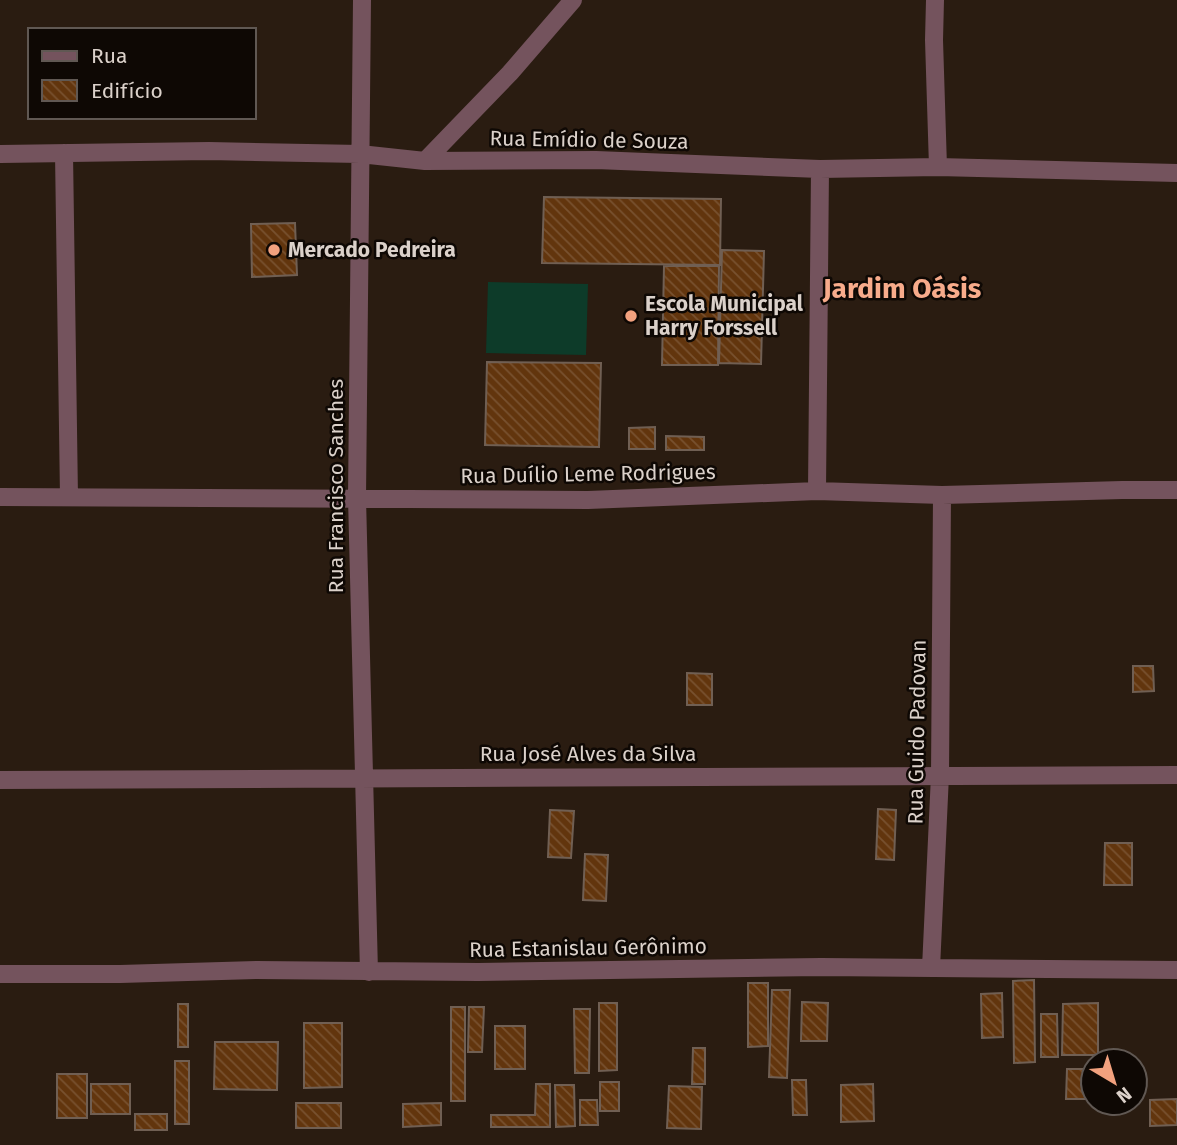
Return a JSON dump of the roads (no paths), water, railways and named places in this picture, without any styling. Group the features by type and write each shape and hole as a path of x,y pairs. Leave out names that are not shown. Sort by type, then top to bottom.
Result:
{"street":[{"name":"Rua Francisco Sanches","path":"362,0 357,498 369,972"},
{"path":"425,161 510,73 573,0"},
{"path":"935,0 939,167"},
{"name":"Rua Emídio de Souza","path":"0,154 209,151 360,155 425,161 596,160 820,169 939,167 1177,173"},
{"path":"64,153 69,497"},
{"path":"817,491 820,169"},
{"name":"Rua Duílio Leme Rodrigues","path":"0,497 588,500 817,491 942,495 1177,490"},
{"name":"Rua Guido Padovan","path":"931,968 940,775 942,495"},
{"name":"Rua José Alves da Silva","path":"0,780 1177,775"},
{"name":"Rua Estanislau Gerônimo","path":"0,974 821,967 1177,970"}],"place":[{"name":"Mercado Pedreira","path":"274,250"},
{"name":"Escola Municipal Harry Forssell","path":"631,316"}],"district":[{"name":"Jardim Oásis","path":"902,288"}]}
